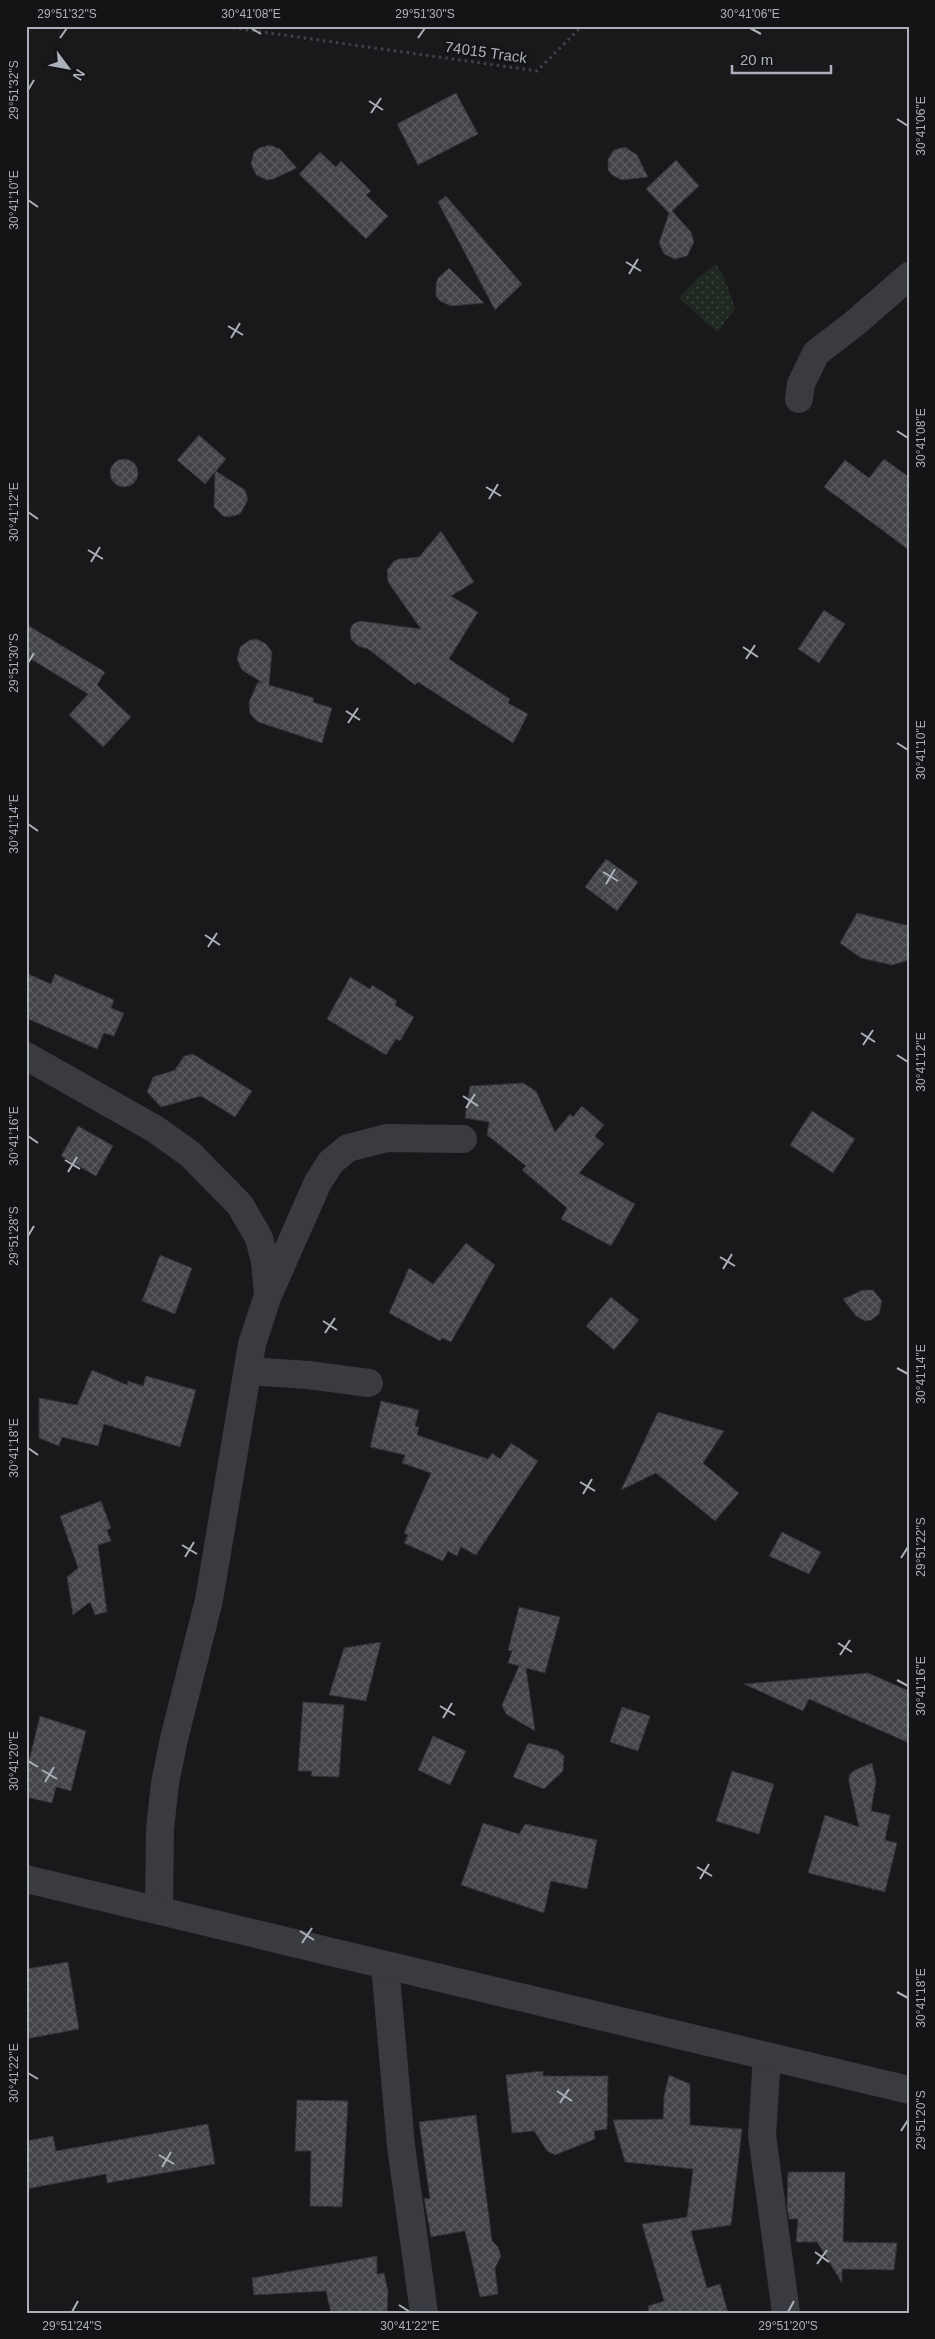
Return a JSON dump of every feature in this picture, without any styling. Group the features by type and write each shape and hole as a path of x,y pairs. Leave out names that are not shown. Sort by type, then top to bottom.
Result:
{"street":[{"path":"799,398 801,384 816,353 855,323 909,276"},
{"path":"26,1056 154,1129 190,1154 240,1205 259,1238 265,1261 268,1295"},
{"path":"159,1910 160,1829 166,1783 174,1739 209,1600 252,1344 268,1295 318,1182 331,1162 348,1148 364,1142 387,1138 463,1139"},
{"path":"248,1371 308,1375 369,1383"},
{"path":"26,1879 909,2090"},
{"path":"385,1965 401,2146 424,2313"},
{"path":"767,2056 762,2135 786,2313"}],"path":[{"name":"74015 Track","path":"220,26 537,71 582,26"}],"shaded area":[{"path":"716,264 725,279 735,309 717,332 679,298 697,279"}],"building":[{"path":"456,93 478,134 418,165 397,124"},
{"path":"270,145 280,149 297,168 273,179 267,180 256,175 251,164 254,152 259,148"},
{"path":"625,147 637,155 648,177 622,180 612,175 608,170 608,159 614,150"},
{"path":"320,152 336,167 341,161 371,191 366,195 388,216 366,239 299,174"},
{"path":"676,160 699,186 672,211 691,232 694,242 687,256 675,259 664,254 659,243 669,213 646,189"},
{"path":"446,196 522,284 495,310 438,202"},
{"path":"449,268 484,303 451,306 440,301 436,296 436,284 438,278"},
{"path":"199,435 226,459 216,471 245,490 248,500 240,514 229,517 223,516 214,507 215,472 205,484 177,460"},
{"path":"124,459 134,463 138,473 134,483 124,487 114,483 110,473 114,463"},
{"path":"884,459 909,477 909,550 824,487 845,460 869,478"},
{"path":"441,531 474,582 451,596 478,612 449,659 510,699 508,703 528,714 513,743 418,682 415,685 368,649 358,646 351,639 350,630 353,624 360,621 421,629 388,582 387,570 394,561 419,557"},
{"path":"824,610 845,624 819,663 798,649"},
{"path":"26,624 105,672 97,685 131,717 103,747 69,715 88,694 26,656"},
{"path":"257,639 266,644 272,652 269,685 314,698 313,702 332,708 322,743 258,722 250,714 249,702 258,682 263,683 242,670 237,659 240,647 250,640"},
{"path":"606,859 638,882 617,911 585,887"},
{"path":"857,913 909,926 909,960 892,965 861,958 840,943"},
{"path":"26,973 51,984 55,974 114,1000 111,1008 124,1013 114,1036 104,1033 97,1049 26,1018"},
{"path":"350,977 370,989 372,985 397,1001 395,1005 414,1017 400,1041 396,1039 386,1055 327,1019"},
{"path":"193,1054 252,1091 235,1117 201,1096 161,1107 147,1092 153,1077 175,1070 184,1056"},
{"path":"523,1083 536,1091 555,1132 570,1114 573,1117 582,1106 604,1125 595,1136 604,1144 579,1173 635,1204 611,1246 561,1219 567,1208 522,1170 526,1166 487,1135 489,1122 465,1118 470,1086"},
{"path":"812,1111 855,1139 833,1173 790,1145"},
{"path":"78,1126 113,1146 96,1176 61,1156"},
{"path":"466,1243 495,1265 451,1342 442,1338 440,1341 389,1313 409,1268 433,1284"},
{"path":"160,1255 192,1268 175,1314 142,1301"},
{"path":"863,1290 873,1290 882,1301 879,1314 871,1320 865,1321 856,1316 843,1299"},
{"path":"611,1297 639,1320 614,1350 586,1326"},
{"path":"92,1370 127,1385 128,1381 143,1386 146,1376 196,1390 180,1447 104,1424 98,1446 62,1437 59,1446 39,1438 39,1398 77,1405"},
{"path":"381,1401 419,1410 415,1426 419,1427 417,1435 488,1459 492,1453 500,1459 511,1443 538,1461 476,1555 461,1547 457,1556 448,1551 443,1561 404,1543 408,1535 404,1533 431,1473 402,1463 405,1455 370,1447"},
{"path":"658,1412 724,1431 703,1463 739,1493 715,1521 656,1473 621,1490"},
{"path":"101,1501 111,1528 107,1530 111,1541 98,1545 107,1612 95,1615 90,1602 73,1615 67,1577 78,1568 60,1516"},
{"path":"782,1532 821,1552 809,1574 769,1556"},
{"path":"519,1607 560,1617 545,1673 526,1668 535,1731 506,1714 502,1705 519,1666 508,1663 512,1651 508,1650"},
{"path":"381,1642 366,1701 329,1695 344,1648"},
{"path":"868,1673 909,1691 909,1743 809,1699 803,1711 744,1684"},
{"path":"303,1702 344,1705 339,1777 311,1776 312,1771 298,1771"},
{"path":"622,1707 650,1716 638,1751 610,1742"},
{"path":"40,1716 86,1731 71,1791 56,1787 52,1803 26,1797 26,1773"},
{"path":"433,1736 466,1751 450,1785 418,1770"},
{"path":"528,1743 557,1750 564,1756 563,1771 544,1789 513,1777"},
{"path":"872,1763 876,1781 871,1811 890,1815 885,1840 897,1843 885,1892 874,1889 873,1891 873,1889 808,1873 825,1815 859,1827 849,1775 855,1770"},
{"path":"732,1771 774,1784 759,1834 716,1821"},
{"path":"483,1823 519,1834 525,1824 597,1840 587,1889 551,1881 544,1913 461,1885"},
{"path":"68,1962 79,2029 26,2039 26,1969"},
{"path":"543,2071 543,2076 608,2076 607,2129 594,2131 595,2139 555,2155 547,2151 534,2131 512,2133 506,2075"},
{"path":"669,2075 690,2084 690,2125 742,2129 731,2225 691,2231 707,2288 720,2284 728,2313 649,2313 648,2306 664,2301 642,2224 687,2217 693,2169 625,2162 613,2120 663,2119 664,2096"},
{"path":"297,2100 348,2101 342,2207 310,2206 311,2151 295,2151"},
{"path":"476,2115 492,2241 498,2247 501,2256 495,2268 498,2294 480,2297 465,2231 431,2237 424,2198 430,2199 419,2122"},
{"path":"208,2124 215,2164 107,2183 106,2174 26,2189 26,2141 53,2136 56,2151"},
{"path":"788,2172 845,2172 843,2242 897,2243 894,2270 842,2269 842,2283 817,2242 796,2242 798,2219 789,2219 787,2207"},
{"path":"377,2256 377,2274 384,2273 388,2291 387,2313 331,2313 326,2291 254,2295 252,2278"}]}
